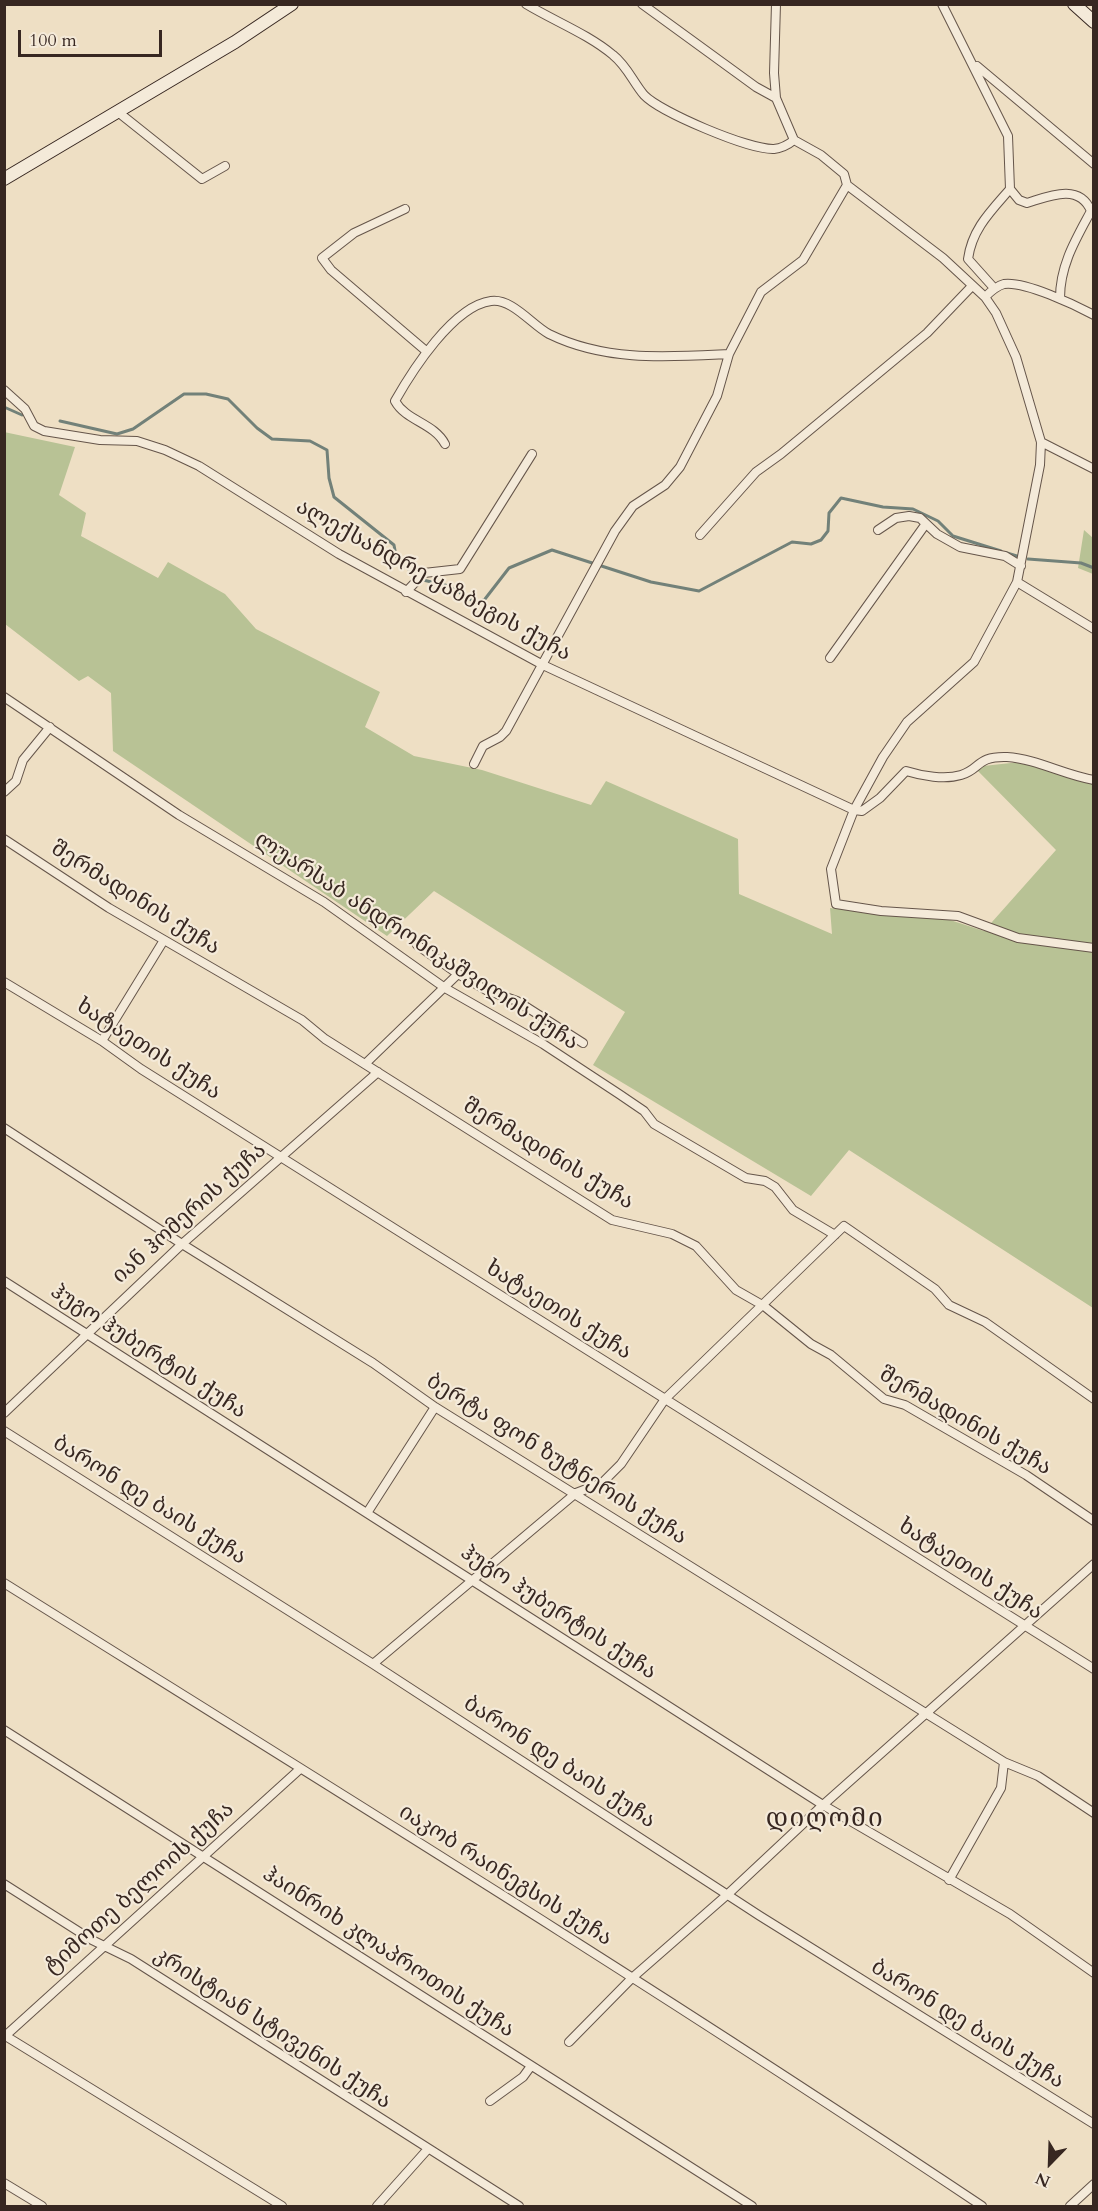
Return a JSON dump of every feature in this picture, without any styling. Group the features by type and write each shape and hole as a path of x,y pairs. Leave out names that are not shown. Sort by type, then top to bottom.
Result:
{"street":[{"path":"4,179 118,112 292,4"},
{"path":"526,4 612,55 627,69 644,95 656,104 722,135 759,148 774,149 786,146 794,140"},
{"path":"642,4 756,87 776,98"},
{"path":"777,4 774,73 776,98 794,140 821,155 844,174 848,185 943,258 985,297 996,314 1016,357 1041,442 1040,465 1017,582 974,662 907,722 886,751 855,810 831,869 836,904 881,911 958,916 1018,938 1094,948"},
{"path":"942,4 1008,136 1010,189 1018,200 1027,203 1057,193 1069,193 1089,206 1091,211 1068,253 1060,281 1060,298"},
{"path":"1074,4 1094,22"},
{"path":"972,61 1094,164"},
{"path":"118,112 202,178 225,166"},
{"path":"474,764 483,746 506,731 615,531 633,506 665,485 680,466 717,396 729,354 760,292 802,260 848,185"},
{"path":"994,288 968,259 970,241 976,229 1010,189"},
{"path":"405,209 354,233 322,258 331,270 426,351"},
{"path":"985,297 994,288 1005,284 1015,285 1060,298 1094,315"},
{"path":"700,535 756,472 781,454 927,333 972,286"},
{"path":"445,444 440,434 399,408 395,401 426,351 439,336 467,312 488,301 500,301 549,334 617,355 661,357 729,354"},
{"name":"ალექსანდრე ყაზბეგის ქუჩა","path":"4,390 25,409 34,426 59,435 100,440 137,441 165,450 199,466 339,554 408,589 543,665 855,810"},
{"path":"1041,442 1094,469"},
{"path":"408,589 424,573 460,569 532,454"},
{"path":"878,530 896,518 909,516 920,518 925,525 960,547 1005,556 1021,566"},
{"path":"830,658 925,525"},
{"path":"1017,582 1094,629"},
{"name":"ლუარსაბ ანდრონიკაშვილის ქუჩა","path":"4,697 179,815 324,902 445,988 581,1069 644,1111 654,1124 746,1178 765,1181 775,1187 793,1210 835,1235"},
{"path":"4,792 16,781 23,760 50,727"},
{"path":"855,810 862,811 880,798 906,771 923,776 962,775 983,759 1008,757 1094,780"},
{"name":"შერმადინის ქუჩა","path":"4,839 109,908 303,1020 325,1039 612,1220 672,1234 696,1246 736,1290 764,1306 811,1344 831,1355 884,1400 905,1405 1026,1475 1094,1521"},
{"path":"102,1041 164,940"},
{"path":"417,945 458,974 486,990 517,1001 583,1043"},
{"path":"365,1064 458,974"},
{"name":"ხატაეთის ქუჩა","path":"4,982 102,1041 141,1069 1094,1669"},
{"name":"იან ჰომერის ქუჩა","path":"4,1413 182,1244 378,1072"},
{"name":"ბერტა ფონ ზუტნერის ქუჩა","path":"4,1128 182,1244 374,1363 435,1407 1004,1761 1038,1776 1094,1813"},
{"path":"373,1664 415,1632 472,1579 510,1551 576,1493 602,1483 621,1464 665,1398 764,1306 844,1226 935,1289 950,1305 985,1322 1094,1399"},
{"name":"ჰუგო ჰუბერტის ქუჩა","path":"4,1281 823,1805 1010,1914 1094,1973"},
{"path":"367,1513 435,1407"},
{"name":"ბარონ დე ბაის ქუჩა","path":"4,1431 373,1664 903,2007 1094,2124"},
{"path":"569,2042 632,1978 1094,1564"},
{"name":"იაკობ რაინეგსის ქუჩა","path":"4,1583 632,1978 840,2111 982,2206"},
{"name":"ჰაინრიხ კლაპროთის ქუჩა","path":"4,1730 752,2206"},
{"path":"949,1880 1001,1788 1004,1761"},
{"name":"ტიმოთე ბელოის ქუჩა","path":"5,2036 300,1768"},
{"name":"კრისტიან სტივენის ქუჩა","path":"4,1884 130,1959 427,2150 519,2206"},
{"path":"5,2036 282,2206"},
{"path":"490,2101 523,2077 531,2066"},
{"path":"377,2206 427,2150"},
{"path":"4,2183 42,2206"},
{"path":"1070,2206 1094,2184"}],"green space":[{"path":"4,432 75,447 59,495 86,513 81,536 158,578 168,562 225,594 256,629 380,692 365,727 414,756 482,770 591,805 606,781 738,839 739,894 832,934 830,908 947,919 984,931 1056,850 974,767 1020,762 1093,782 1093,1308 849,1150 811,1196 593,1065 625,1012 434,891 387,936 113,751 111,693 88,676 79,681 5,624"},
{"path":"1084,530 1093,538 1093,574 1078,568"}],"waterway":[{"path":"60,421 117,434 133,429 184,394 206,394 228,399 257,428 272,439 310,441 327,450 329,478 334,497 394,545 396,556 403,565 423,580 449,586 476,603 485,599 509,568 552,550 651,582 699,591 792,542 811,544 821,540 828,531 829,513 841,498 883,507 913,509 938,521 953,536 1001,551"},
{"path":"4,407 22,415"},
{"path":"1007,553 1020,557"},
{"path":"1028,559 1081,563 1094,568"}],"district":[{"name":"დიღომი","path":"825,1820"}]}
